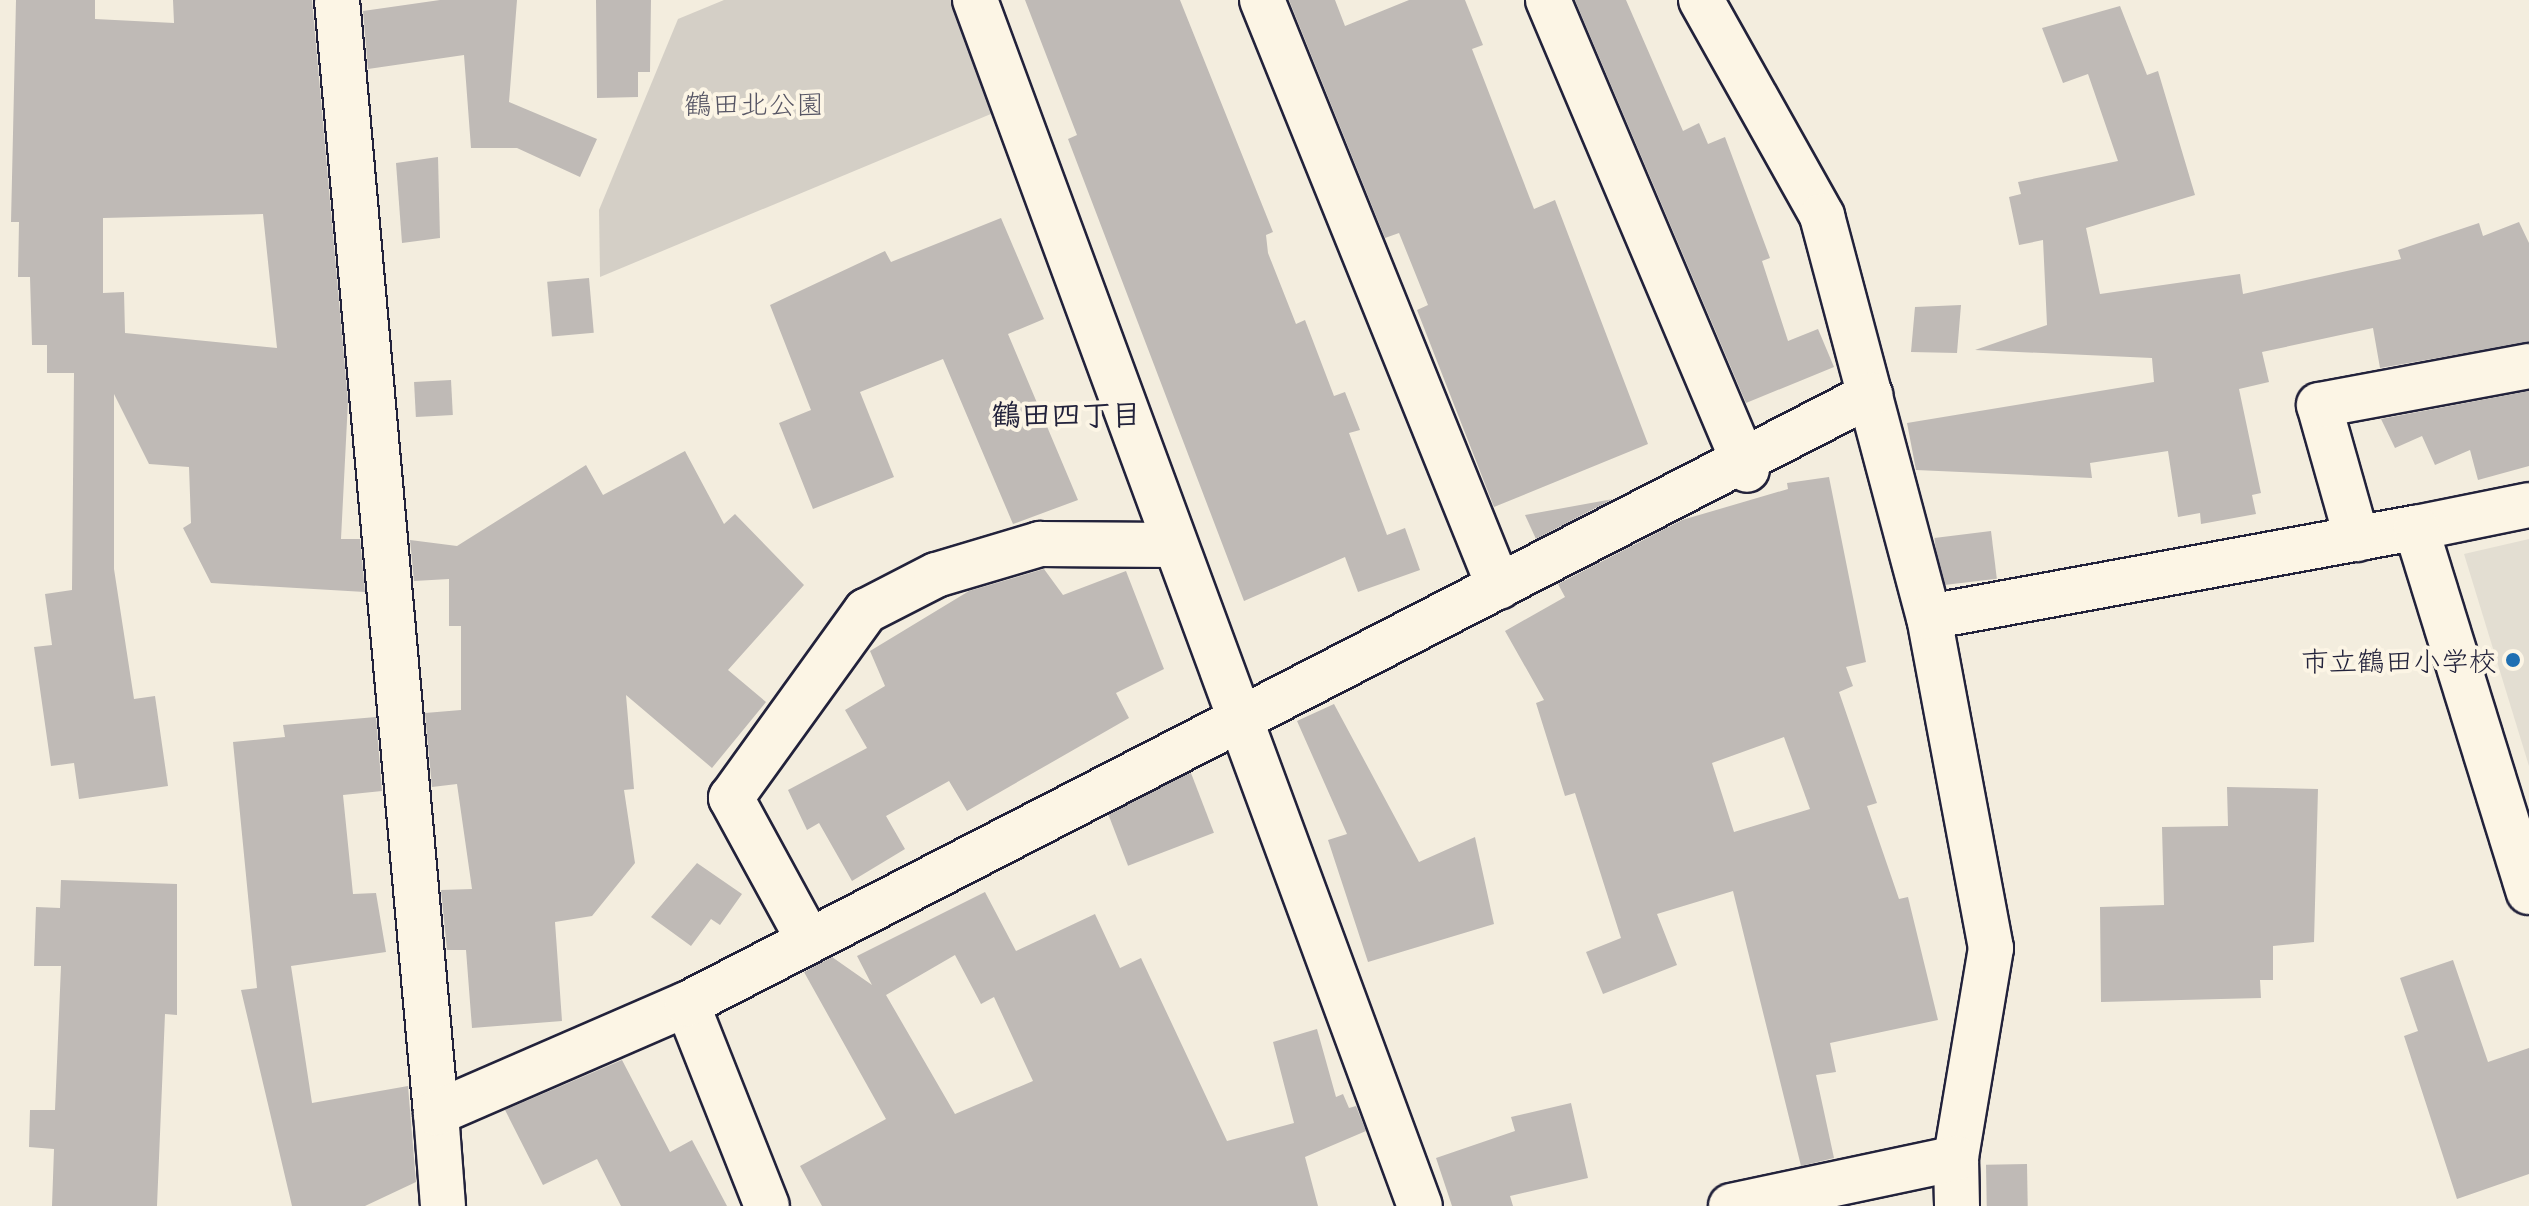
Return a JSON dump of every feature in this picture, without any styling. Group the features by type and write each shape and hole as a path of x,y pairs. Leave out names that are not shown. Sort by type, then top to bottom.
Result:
{"street":[{"path":"337,0 436,1113 434,1202"},
{"path":"975,0 1173,545 1240,717 1420,1206"},
{"path":"1262,0 1499,587"},
{"path":"1548,0 1746,466"},
{"path":"1701,0 1822,216 1929,617 1991,948 1956,1158 1957,1206"},
{"path":"2357,539 2319,405 2529,366"},
{"path":"436,1113 687,1004 1240,717 1746,466 1870,395"},
{"path":"1929,617 2529,505"},
{"path":"2416,528 2529,892"},
{"path":"808,939 731,798 866,611 936,575 1040,544 1173,545"},
{"path":"687,1004 767,1206"},
{"path":"1731,1206 1956,1158"}],"shaded area":[{"name":"市立鶴田小学校","path":"2529,539 2529,766 2464,554"}],"green space":[{"name":"鶴田北公園","path":"724,0 975,0 1010,106 600,277 599,210 678,19"}],"building":[{"path":"16,0 95,0 95,19 174,23 173,0 312,0 348,401 341,539 360,539 365,592 211,583 183,528 191,523 189,467 149,464 114,394 114,569 134,699 155,696 168,786 79,799 74,763 51,766 34,647 52,645 45,594 72,590 74,373 47,373 47,345 32,345 30,277 18,277 19,222 11,222","holes":["263,214 277,348 125,333 124,292 103,293 103,218"]},
{"path":"440,0 517,0 509,102 597,139 580,177 517,148 471,148 464,55 368,69 363,11"},
{"path":"596,0 651,0 650,72 638,72 638,97 597,98"},
{"path":"1025,0 1180,0 1273,232 1266,235 1268,253 1296,324 1305,320 1334,396 1345,392 1360,430 1349,433 1387,535 1405,528 1420,570 1358,592 1345,557 1244,601 1068,139 1077,135"},
{"path":"1289,0 1335,0 1345,26 1409,0 1465,0 1483,45 1472,49 1534,209 1555,200 1648,444 1494,507 1417,310 1428,305 1399,233 1385,238"},
{"path":"1575,0 1626,0 1683,131 1699,123 1708,144 1725,137 1770,258 1762,261 1788,341 1818,329 1834,367 1746,403"},
{"path":"2120,6 2147,75 2158,71 2195,195 2086,228 2100,294 2240,274 2243,294 2401,259 2398,250 2479,223 2483,236 2519,222 2529,243 2529,342 2380,368 2373,328 2262,352 2269,382 2239,389 2261,493 2252,495 2256,514 2201,524 2200,513 2178,517 2168,451 2090,463 2092,478 1916,470 1907,423 2154,382 2152,358 1975,350 2047,325 2043,240 2019,245 2009,197 2021,194 2018,182 2118,161 2088,74 2063,83 2042,28"},
{"path":"438,157 440,238 402,243 396,163"},
{"path":"1001,218 1044,319 1008,334 1078,500 1013,524 943,359 860,392 894,477 813,509 779,423 811,410 770,305 885,251 891,262"},
{"path":"589,278 594,333 552,336 547,282"},
{"path":"1961,305 1957,353 1911,352 1915,307"},
{"path":"451,380 453,415 416,417 414,382"},
{"path":"2529,391 2529,466 2478,480 2470,450 2435,465 2422,436 2395,448 2381,419"},
{"path":"685,451 724,524 735,514 804,585 728,670 766,702 712,768 626,695 634,789 624,790 635,863 592,916 555,922 562,1021 472,1028 466,950 447,950 441,890 472,889 457,784 432,787 425,713 461,710 461,626 449,626 449,579 414,581 410,540 457,546 586,465 603,495"},
{"path":"1829,477 1866,662 1846,667 1853,686 1839,692 1877,803 1867,806 1899,899 1908,897 1938,1020 1830,1043 1836,1072 1816,1075 1834,1158 1801,1166 1733,891 1657,914 1677,965 1603,994 1586,952 1621,938 1575,793 1565,796 1536,703 1544,700 1505,631 1565,597 1558,584 1682,520 1788,489 1787,483","holes":["1784,737 1810,809 1734,832 1712,763"]},
{"path":"1613,499 1536,539 1525,515"},
{"path":"1991,531 1997,579 1940,586 1934,538"},
{"path":"1044,569 1063,595 1126,571 1164,669 1116,693 1129,718 967,811 949,781 886,816 905,849 852,881 819,823 807,830 788,790 867,748 845,710 885,686 870,651 969,591"},
{"path":"1334,704 1419,862 1475,837 1494,924 1368,962 1328,840 1347,834 1297,721"},
{"path":"376,717 382,791 343,795 353,894 376,893 386,952 291,966 312,1103 408,1086 416,1182 365,1206 292,1206 241,990 257,988 233,742 285,737 283,725"},
{"path":"1191,773 1214,833 1128,866 1105,806"},
{"path":"2227,787 2318,789 2314,942 2273,946 2273,980 2260,980 2261,998 2101,1002 2100,907 2164,905 2162,827 2228,826"},
{"path":"697,863 742,894 720,925 711,919 691,946 651,917"},
{"path":"61,880 177,884 177,1015 165,1014 157,1206 52,1206 54,1149 29,1147 30,1110 55,1110 61,966 34,966 36,907 60,908"},
{"path":"985,892 1016,951 1095,914 1120,968 1141,958 1227,1141 1294,1123 1273,1042 1317,1029 1336,1097 1343,1094 1349,1108 1356,1106 1366,1131 1305,1157 1318,1206 822,1206 800,1166 886,1119 804,972 832,957 872,985 857,956","holes":["955,955 981,1004 994,997 1033,1081 955,1114 886,995"]},
{"path":"2453,960 2488,1062 2529,1048 2529,1174 2457,1199 2404,1036 2418,1031 2400,978"},
{"path":"622,1060 670,1152 692,1140 727,1206 621,1206 597,1159 543,1185 505,1110"},
{"path":"1571,1103 1588,1178 1510,1196 1513,1206 1452,1206 1436,1158 1515,1131 1511,1117"},
{"path":"2027,1164 2028,1206 1987,1206 1986,1165"}],"place":[{"name":"市立鶴田小学校","path":"2513,660"}],"district":[{"name":"鶴田四丁目","path":"1066,413"}]}
